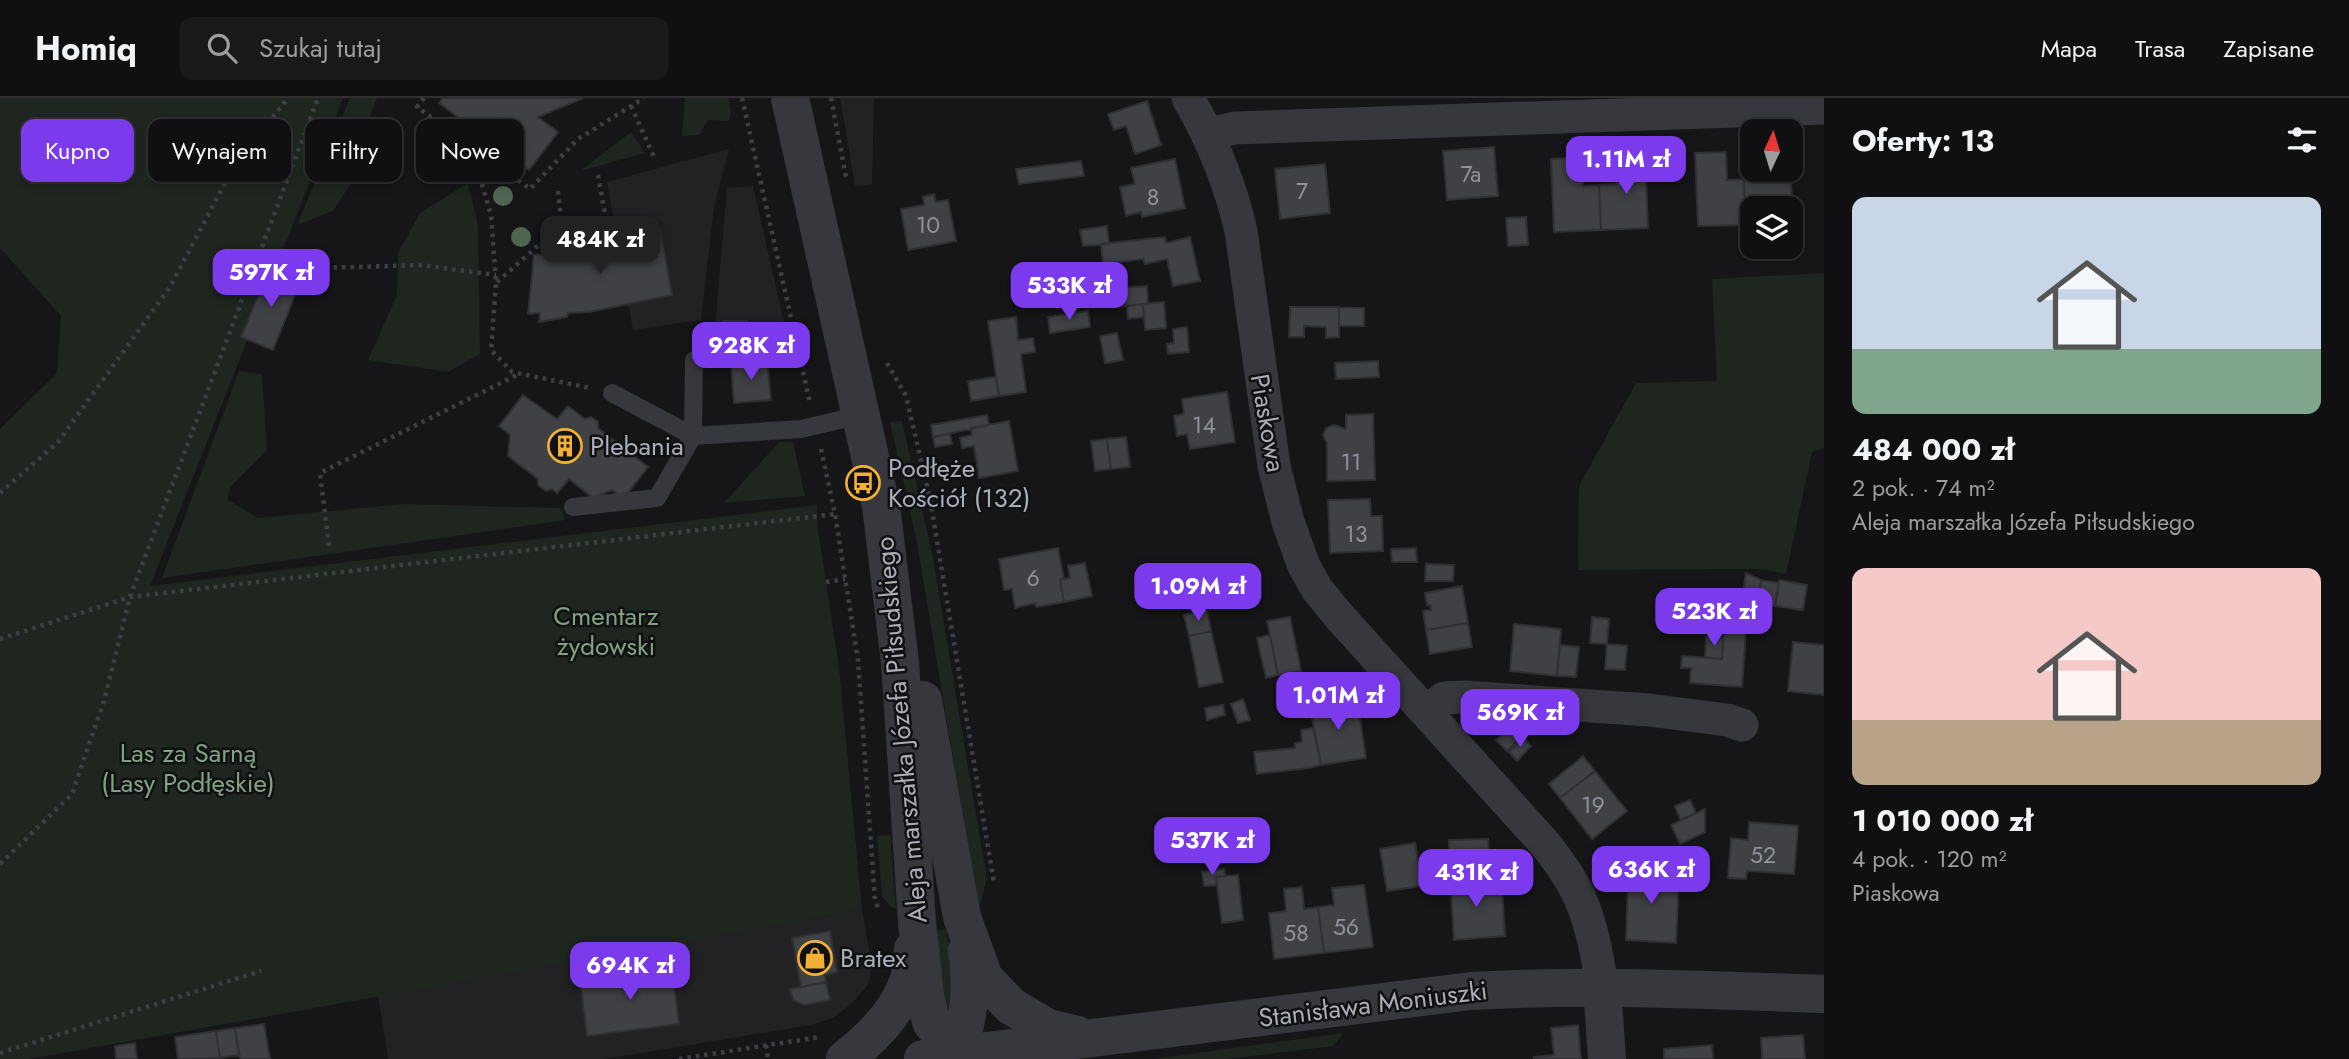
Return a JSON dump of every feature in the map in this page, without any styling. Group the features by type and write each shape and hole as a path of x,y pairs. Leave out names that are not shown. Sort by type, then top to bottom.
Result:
{"street":[{"name":"Aleja marszałka Józefa Piłsudskiego","path":"790,98 881,506 900,662 899,918 925,995 940,1057"},
{"name":"Piaskowa","path":"1188,98 1209,134 1230,188 1241,231 1274,466 1295,544 1304,566 1317,589 1338,615 1546,845 1576,888 1598,956 1607,1059"},
{"path":"1209,134 1236,128 1824,108"},
{"path":"881,506 916,660 962,917 984,978 1012,1006 1048,1028 1091,1038"},
{"path":"1426,712 1444,698 1465,697 1649,710 1727,720 1742,725"},
{"name":"Aleja marszałka Józefa Piłsudskiego","path":"940,1057 968,1019 970,967 962,917"},
{"path":"834,1047 864,1045 893,1010 909,981 899,918"},
{"name":"Stanisława Moniuszki","path":"940,1057 1471,991 1602,986 1824,993"}],"lane":[{"path":"573,507 657,498 693,436 694,360"},
{"path":"612,393 693,436 801,429 861,415"}],"path":[{"path":"0,493 58,442 170,287 233,168 288,98"},
{"path":"0,864 72,794 104,701 130,597 318,98"},
{"path":"424,98 417,107 434,119"},
{"path":"519,182 530,190 578,139 644,98"},
{"path":"742,98 835,514 858,660 876,901 899,918"},
{"path":"831,98 847,182"},
{"path":"631,106 655,159"},
{"path":"598,174 609,237"},
{"path":"481,182 491,215 496,275 491,350 512,372 612,393"},
{"path":"558,191 564,245"},
{"path":"496,283 539,245"},
{"path":"325,268 421,265 496,275"},
{"path":"881,352 906,397 931,506 994,886"},
{"path":"329,546 320,473 519,373"},
{"path":"931,506 962,501"},
{"path":"0,639 130,597 835,514"},
{"path":"826,583 845,579"},
{"path":"0,1053 261,971"},
{"path":"766,1045 768,1059"},
{"path":"679,1059 766,1045 834,1047"}],"shaded area":[{"path":"840,98 874,98 872,184 855,186"},
{"path":"729,149 714,207 701,320 633,330 607,182"},
{"path":"753,186 789,344 713,351 727,188"},
{"path":"862,910 872,967 868,985 852,1003 833,1018 812,1025 604,1059 388,1059 378,995"}],"green space":[{"name":"Las za Sarną (Lasy Podłęskie)","path":"0,98 343,98 335,119 305,119 305,182 310,182 150,586 817,505 817,523 839,668 862,910 29,1059 0,1059 0,429 57,373 61,316 0,248"},
{"path":"350,98 377,98 369,119 341,119"},
{"path":"685,98 729,98 729,121 708,120 699,135 682,136"},
{"path":"631,132 645,153 580,171"},
{"path":"315,182 352,182 333,211 297,225"},
{"path":"468,183 478,225 480,354 448,372 368,360 397,295 398,253 420,213"},
{"path":"1824,273 1824,448 1812,452 1786,574 1763,569 1578,570 1579,486 1636,383 1717,381 1712,279"},
{"path":"239,371 262,374 267,450 230,487 228,500 258,518 403,504 560,508 565,520 162,578"},
{"path":"902,421 932,553 987,879 980,905 916,538 890,422"},
{"path":"779,442 793,442 805,496 724,503"},
{"path":"890,835 896,909 882,897 877,836"},
{"path":"946,929 956,996 948,1025 934,931"},
{"path":"1343,1033 1334,1046 1226,1059 1153,1059"}],"building":[{"path":"443,98 583,98 538,117 558,132 529,170 524,166 524,119 460,119 439,103"},
{"path":"1147,101 1161,145 1135,154 1126,126 1114,130 1108,114"},
{"path":"1494,147 1498,196 1447,200 1443,151"},
{"path":"1726,152 1727,180 1740,179 1740,182 1744,182 1744,196 1740,196 1740,225 1698,226 1695,153"},
{"path":"1645,154 1648,228 1601,230 1599,185 1616,184 1614,156"},
{"path":"1582,157 1583,186 1599,185 1601,230 1554,232 1551,159"},
{"path":"1175,159 1185,208 1142,217 1141,212 1126,216 1120,187 1135,184 1131,168"},
{"path":"1081,161 1084,176 1019,184 1016,169"},
{"path":"1325,164 1330,213 1280,219 1275,169"},
{"path":"1744,182 1791,182 1792,196 1744,196"},
{"path":"934,194 936,202 948,200 956,241 908,250 901,209 924,205 923,197"},
{"path":"1526,217 1528,245 1508,246 1506,218"},
{"path":"1107,226 1109,244 1083,246 1080,230"},
{"path":"660,228 672,295 589,312 568,313 567,317 539,322 540,313 528,314 534,255 577,253 617,236"},
{"path":"1165,237 1166,243 1190,237 1200,281 1173,286 1167,259 1145,264 1143,259 1103,264 1101,244"},
{"path":"270,267 301,280 273,350 241,337"},
{"path":"1147,286 1148,304 1107,307 1105,289"},
{"path":"1164,302 1166,328 1145,330 1143,304"},
{"path":"1143,304 1144,317 1128,319 1127,306"},
{"path":"1290,307 1339,307 1339,337 1326,338 1326,327 1304,326 1304,337 1289,337"},
{"path":"1339,307 1364,308 1364,326 1339,326"},
{"path":"1088,311 1090,327 1050,333 1048,317"},
{"path":"1016,317 1018,340 1033,338 1035,352 1021,354 1026,392 999,396 988,321"},
{"path":"724,321 747,321 748,336 725,337"},
{"path":"1187,327 1189,352 1168,354 1167,344 1174,343 1173,329"},
{"path":"1117,333 1123,360 1105,363 1100,336"},
{"path":"767,361 771,400 734,403 731,364"},
{"path":"1378,361 1379,377 1336,379 1335,363"},
{"path":"996,377 999,396 971,401 968,381"},
{"path":"1227,392 1235,442 1190,449 1187,434 1177,436 1174,416 1184,414 1182,399"},
{"name":"Plebania","path":"523,395 557,419 568,406 585,419 591,417 598,422 598,428 648,467 624,498 612,490 593,498 569,479 557,493 552,489 546,491 538,485 538,479 508,456 510,435 499,426"},
{"path":"1373,414 1375,480 1327,481 1327,443 1323,435 1326,428 1334,425 1346,429 1346,415"},
{"path":"987,415 989,425 933,437 931,425"},
{"path":"1009,421 1018,471 979,478 974,446 962,448 960,438 972,435 971,428"},
{"path":"950,434 952,444 935,447 933,437"},
{"path":"1126,437 1130,467 1111,469 1107,439"},
{"path":"1107,439 1111,469 1095,471 1091,441"},
{"path":"1370,499 1371,516 1382,516 1383,551 1330,553 1328,500"},
{"path":"1058,548 1064,579 1060,580 1064,602 1036,607 1036,603 1015,608 1012,589 1004,590 999,559"},
{"path":"1416,548 1417,562 1392,562 1391,549"},
{"path":"1085,563 1092,596 1064,602 1060,580 1070,578 1068,566"},
{"path":"1426,564 1454,565 1453,581 1425,581"},
{"path":"1746,573 1761,580 1758,603 1742,600"},
{"path":"1761,580 1779,583 1775,606 1758,603"},
{"path":"1779,580 1807,585 1803,610 1775,606"},
{"path":"1462,586 1468,623 1426,630 1423,611 1431,610 1430,605 1427,605 1425,593"},
{"path":"1207,610 1211,631 1189,636 1184,615"},
{"path":"1725,614 1747,615 1742,687 1690,683 1691,668 1681,668 1682,656 1722,659"},
{"path":"1290,617 1301,671 1278,675 1267,621"},
{"path":"1592,617 1609,619 1607,644 1590,643"},
{"path":"1468,623 1472,647 1430,654 1426,630"},
{"path":"1514,624 1561,629 1557,676 1510,671"},
{"path":"1211,631 1223,682 1199,687 1189,636"},
{"path":"1270,635 1278,675 1266,678 1257,638"},
{"path":"1706,637 1723,638 1722,659 1705,657"},
{"path":"1793,642 1824,645 1824,695 1788,691"},
{"path":"1607,644 1627,646 1625,670 1605,669"},
{"path":"1560,645 1579,647 1576,677 1557,676"},
{"path":"1243,699 1250,720 1238,723 1231,704"},
{"path":"1357,700 1366,758 1321,765 1310,707"},
{"path":"1223,705 1225,715 1207,720 1205,708"},
{"path":"1514,722 1525,733 1507,751 1496,740"},
{"path":"1313,728 1321,765 1257,774 1254,752 1295,748 1295,743 1302,742 1301,730"},
{"path":"1523,738 1531,746 1517,761 1509,752"},
{"path":"1583,756 1595,771 1560,798 1549,784"},
{"path":"1595,771 1627,811 1592,839 1560,798"},
{"path":"1690,800 1696,813 1680,820 1675,806"},
{"path":"1705,809 1705,832 1680,844 1671,825"},
{"path":"1749,822 1798,826 1794,874 1747,871 1746,879 1728,878 1731,838 1748,840"},
{"path":"1488,839 1489,854 1449,856 1449,840"},
{"path":"1415,843 1422,886 1387,891 1380,849"},
{"path":"1224,869 1225,876 1216,877 1217,885 1204,886 1202,872"},
{"path":"1619,872 1679,874 1676,943 1626,940 1628,885 1619,885"},
{"path":"1238,875 1243,920 1222,923 1216,877"},
{"path":"1485,876 1486,889 1502,888 1505,936 1454,940 1450,878"},
{"path":"1364,885 1373,947 1324,953 1318,907 1334,905 1332,888"},
{"path":"1302,887 1304,909 1318,907 1324,953 1274,959 1269,913 1286,911 1284,889"},
{"path":"830,931 837,972 825,975 826,982 801,987 792,938"},
{"path":"672,969 679,1024 587,1036 580,981"},
{"path":"826,982 830,1000 804,1005 793,1000 790,989"},
{"path":"264,1024 270,1059 240,1059 235,1028"},
{"path":"1578,1025 1581,1059 1534,1059 1554,1055 1551,1028"},
{"path":"235,1028 239,1055 220,1058 216,1031"},
{"path":"216,1031 220,1058 178,1059 175,1037"},
{"path":"1803,1035 1805,1059 1762,1059 1761,1038"},
{"path":"135,1043 137,1059 116,1059 115,1046"},
{"path":"1712,1045 1713,1059 1664,1059 1664,1049"}],"place":[{"name":"Plebania","path":"565,446"},
{"name":"Podłęże Kościół (132)","path":"863,483"},
{"name":"Bratex","path":"815,958"}],"park label":[{"name":"Cmentarz żydowski","path":"606,631"}]}
